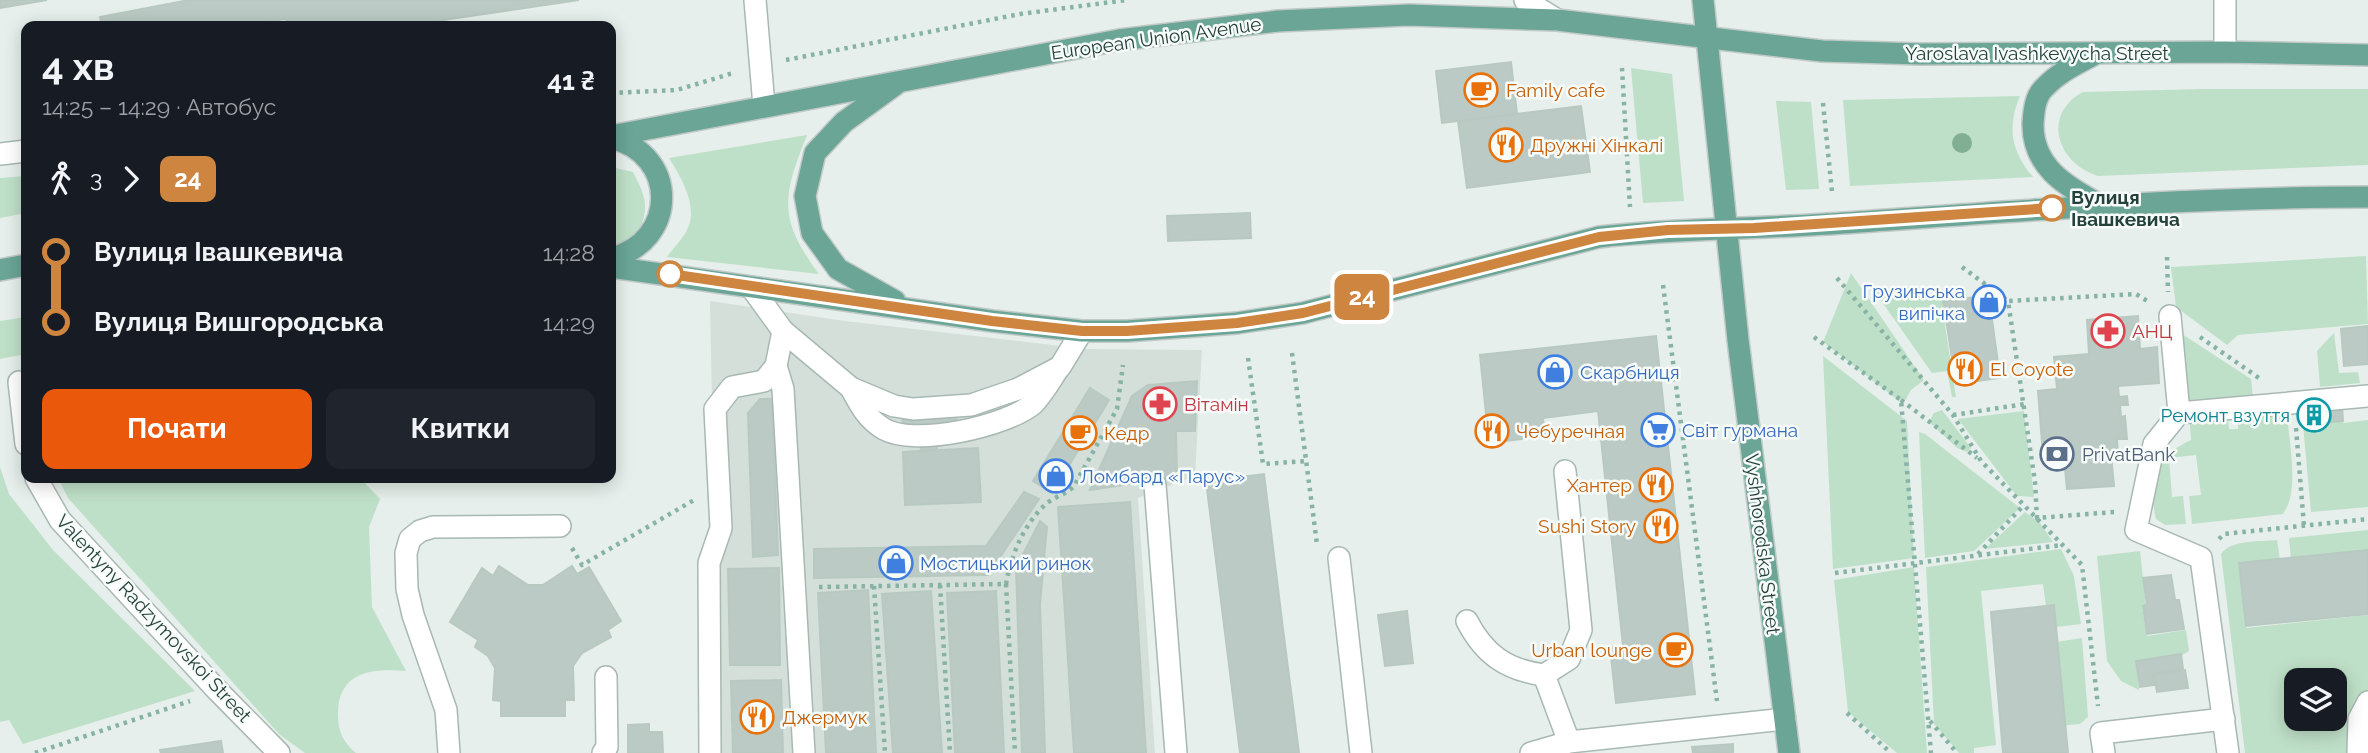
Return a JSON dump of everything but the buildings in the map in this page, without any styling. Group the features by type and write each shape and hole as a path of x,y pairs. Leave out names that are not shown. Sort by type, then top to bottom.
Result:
{"main road":[{"name":"Vyshhorodska Street","path":"1703,0 1727,230 1789,753"},
{"name":"European Union Avenue","path":"616,136 1119,40 1278,21 1409,16 1556,20 1707,36"},
{"name":"Yaroslava Ivashkevycha Street","path":"1707,36 1822,51 1920,54 2225,52 2368,55"},
{"path":"2097,53 2061,73 2042,89 2034,108 2033,137 2042,162 2062,183 2102,206"},
{"path":"900,82 844,122 816,153 805,196 812,233 838,269 874,291 914,309"},
{"path":"616,138 643,152 656,169 662,198 656,224 644,243 616,257"},
{"path":"616,268 1082,331 1237,323 1303,313 1599,237 1668,230 1727,230 2275,197 2368,197"},
{"path":"0,270 21,266"}],"street":[{"path":"755,0 764,106"},
{"path":"1525,0 1556,20"},
{"path":"2225,0 2225,52"},
{"path":"0,154 21,152"},
{"path":"751,287 783,331 851,388 894,406 913,409 971,405 1018,389 1060,367 1082,331"},
{"path":"2169,316 2179,413 2154,444 2136,530 2201,558 2228,753"},
{"path":"710,753 709,563 721,528 715,409 732,387 764,381 775,366 783,331"},
{"path":"775,366 783,390 804,753"},
{"path":"15,383 21,416"},
{"path":"2179,413 2368,396"},
{"path":"1467,621 1478,643 1507,665 1526,673 1544,675 1569,659 1581,630 1565,471"},
{"name":"Valentyny Radzymovskoi Street","path":"39,483 60,520 279,753"},
{"path":"1155,485 1177,753"},
{"path":"449,753 446,710 412,615 407,589 406,553 410,539 420,531 433,527 560,526"},
{"path":"1339,558 1361,753"},
{"path":"1544,675 1569,742"},
{"path":"603,753 607,747 606,677"},
{"path":"2358,753 2359,719 2368,702"},
{"path":"1531,753 1569,742 1785,719"},
{"path":"2103,743 2224,719"}],"path":[{"path":"616,93 677,90 760,66 1020,14 1127,0"},
{"path":"1622,68 1630,207"},
{"path":"1823,103 1832,192"},
{"path":"2167,257 2169,316"},
{"path":"1962,267 2008,301 2136,294 2294,402 2304,526"},
{"path":"1837,278 1953,415 1981,461"},
{"path":"1663,285 1717,689 1719,728"},
{"path":"2008,301 2025,404 2037,517"},
{"path":"1814,337 1981,461 2082,565 2103,743"},
{"path":"1248,358 1263,464 1306,461"},
{"path":"1015,753 1006,584 1013,552 1047,502 1065,496 1074,486 1116,409 1123,365"},
{"path":"1901,400 1931,753"},
{"path":"1953,415 2025,404"},
{"path":"560,526 582,565 719,485"},
{"path":"1978,555 2024,505"},
{"path":"2037,517 2138,511"},
{"path":"2201,558 2224,534 2368,519"},
{"path":"1835,573 2063,545"},
{"path":"794,587 1006,584"},
{"path":"940,585 950,753"},
{"path":"874,586 885,753"},
{"path":"35,753 218,691"},
{"path":"1847,713 1891,753"},
{"path":"1930,721 1957,753"}],"shaded area":[{"path":"710,301 845,321 1087,349 1202,350 1195,476 1138,498 1155,753 719,753"}],"green space":[{"path":"1631,68 1672,74 1684,201 1643,203"},
{"path":"2368,89 2368,165 2098,176 2072,161 2059,138 2058,125 2062,113 2070,101 2083,92"},
{"path":"2020,96 2013,118 2013,138 2020,158 2033,177 1850,186 1843,100"},
{"path":"1776,101 1811,102 1819,189 1786,190"},
{"path":"807,135 793,175 788,207 796,238 819,274 667,257 687,230 691,212 687,193 669,158"},
{"path":"616,168 633,172 642,190 645,212 636,238 616,247"},
{"path":"21,176 21,214 0,218 0,178"},
{"path":"2366,256 2368,324 2238,335 2227,345 2176,307 2171,267"},
{"path":"1851,273 1924,380 1911,390 1903,404 1823,342"},
{"path":"1909,287 1912,297 1966,291 1968,300 1942,305 1956,397 1952,397 1947,371 1932,373 1875,292"},
{"path":"21,318 21,355 0,359 0,321"},
{"path":"2334,333 2339,373 2358,372 2360,383 2320,387 2317,351"},
{"path":"2182,334 2251,379 2253,397 2189,404"},
{"path":"1823,356 1907,421 1914,558 1833,569"},
{"path":"2340,408 2343,423 2368,420 2368,507 2311,512 2303,425 2325,422 2324,409"},
{"path":"1942,410 1971,448 1967,452 1957,448 1929,422 1934,413"},
{"path":"2024,411 2034,497 2017,496 1958,419"},
{"path":"2287,413 2292,480 2291,493 2283,514 2192,524 2189,496 2201,495 2196,455 2169,458 2172,497 2183,496 2186,524 2165,525 2156,519 2152,492 2155,471 2167,454 2191,440 2190,424 2228,421 2229,429 2238,429 2238,419"},
{"path":"1919,432 2020,508 1974,551 1925,558"},
{"path":"0,467 9,494 53,550 195,691 23,744 9,720 0,722"},
{"path":"60,483 365,483 380,499 369,527 372,607 406,671 369,672 350,681 344,689 339,700 339,726 345,741 356,753 305,753 280,735 68,498"},
{"path":"2025,512 2040,523 2053,542 1985,549"},
{"path":"2368,530 2368,551 2291,560 2289,538"},
{"path":"2277,540 2280,560 2239,565 2246,628 2368,615 2368,693 2352,713 2347,726 2348,753 2245,753 2221,554 2232,546"},
{"path":"2061,549 2074,576 2081,624 2049,628 2043,584 1981,591 1996,745 1974,748 1974,753 1959,753 1934,724 1926,567"},
{"path":"2140,551 2146,607 2142,607 2147,636 2186,630 2189,651 2181,656 2137,663 2139,690 2121,681 2107,661 2097,556"},
{"path":"1914,567 1927,753 1897,753 1848,712 1834,580"},
{"path":"2082,638 2088,717 2080,724 2058,726 2050,643"}],"bus line":[{"name":"24","path":"670,274 992,321 1082,331 1127,331 1237,323 1303,313 1599,237 1668,230 1727,230 1834,224 2052,208"}],"place":[{"name":"Family cafe","path":"1481,90"},
{"name":"Дружні Хінкалі","path":"1506,145"},
{"name":"Вулиця Івашкевича","path":"2052,208"},
{"name":"Грузинська випічка","path":"1989,302"},
{"name":"АНЦ","path":"2108,331"},
{"name":"El Coyote","path":"1965,369"},
{"name":"Скарбниця","path":"1555,372"},
{"name":"Вітамін","path":"1160,404"},
{"name":"Ремонт взуття","path":"2314,415"},
{"name":"Світ гурмана","path":"1658,430"},
{"name":"Чебуречная","path":"1492,431"},
{"name":"Кедр","path":"1080,433"},
{"name":"PrivatBank","path":"2057,454"},
{"name":"Ломбард «Парус»","path":"1056,476"},
{"name":"Хантер","path":"1656,485"},
{"name":"Sushi Story","path":"1661,526"},
{"name":"Мостицький ринок","path":"896,563"},
{"name":"Urban lounge","path":"1676,650"},
{"name":"Джермук","path":"757,717"}]}
